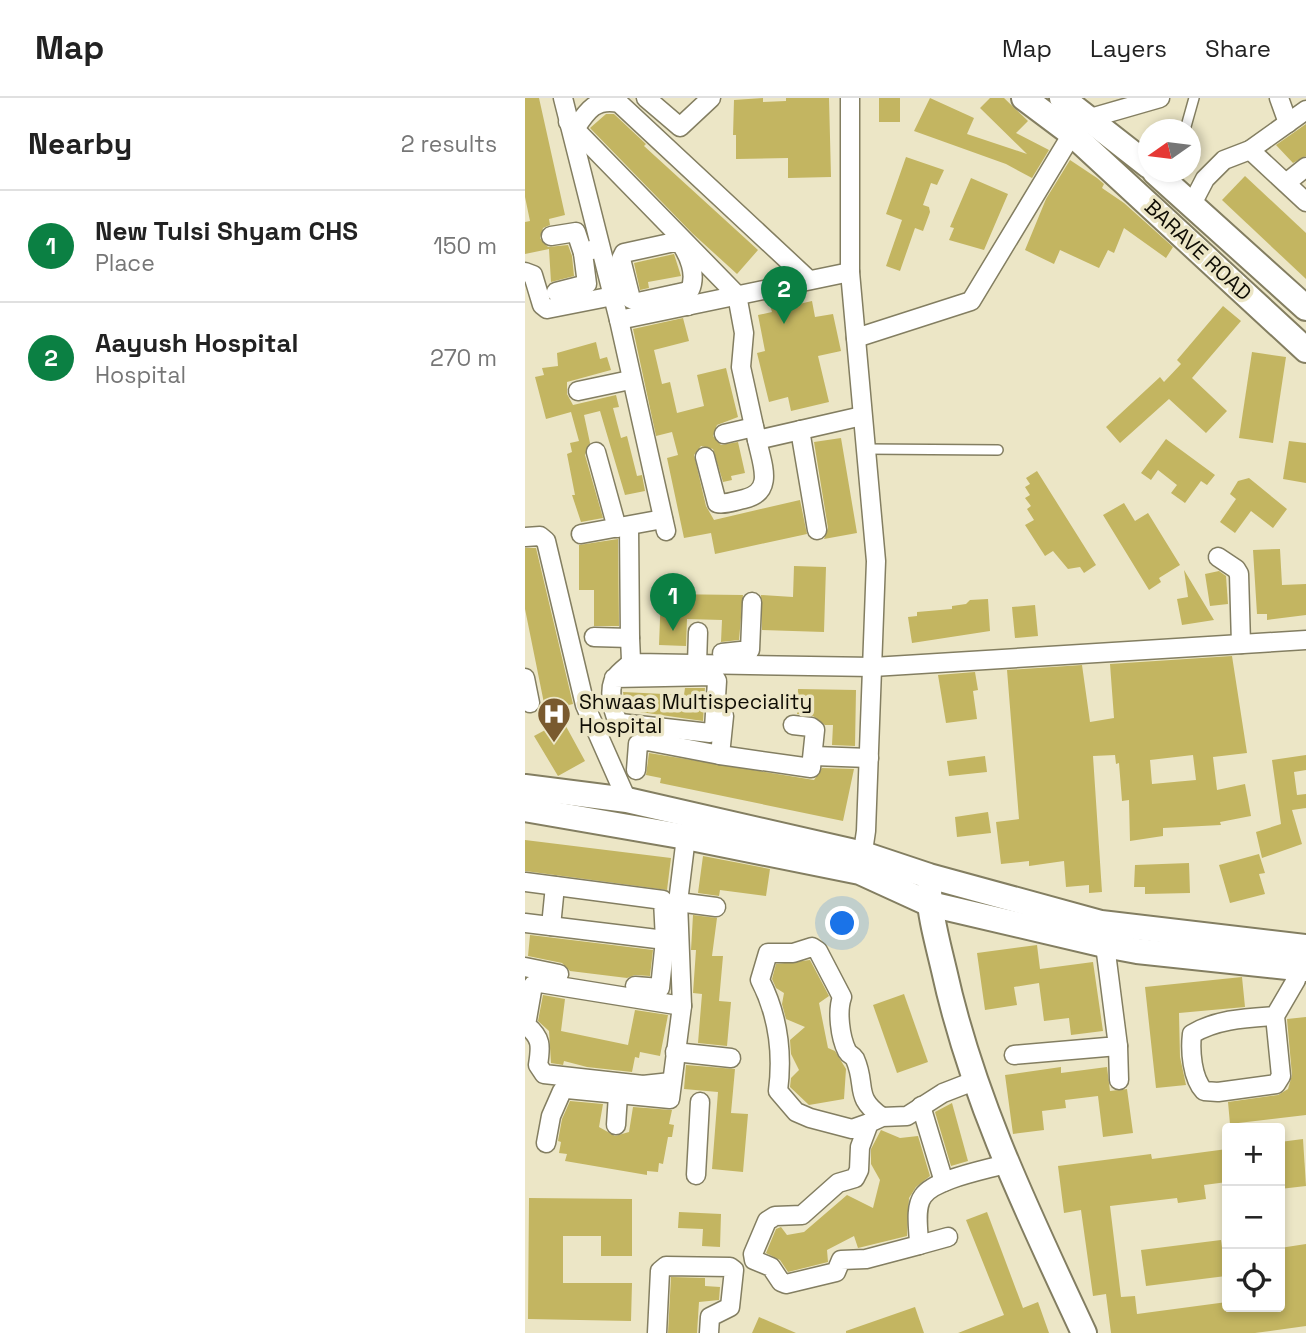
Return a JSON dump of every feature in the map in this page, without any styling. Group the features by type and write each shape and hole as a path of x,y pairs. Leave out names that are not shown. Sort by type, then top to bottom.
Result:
{"street":[{"path":"556,292 587,284 592,250 592,216 563,98"},
{"path":"646,98 680,127 711,98"},
{"path":"850,98 850,272 876,561 869,758 861,863"},
{"name":"BARAVE ROAD","path":"1024,98 1138,160"},
{"name":"BARAVE ROAD","path":"1062,98 1080,127 1306,350"},
{"path":"856,338 971,301 1080,127 1160,98"},
{"path":"1279,98 1288,123"},
{"path":"571,126 592,105 607,100 619,103 809,281"},
{"path":"1192,204 1205,179 1224,160 1250,150 1306,110"},
{"path":"571,126 737,295 744,333 741,367 765,479 763,489 756,496 717,503 705,457"},
{"path":"1250,150 1306,202"},
{"path":"1286,183 1306,167"},
{"name":"BARAVE ROAD","path":"1172,182 1192,204 1306,308"},
{"path":"581,534 623,527 664,525 613,296 592,250 576,232 557,230 592,216"},
{"path":"525,272 534,275 542,305 547,309 613,296"},
{"path":"619,320 686,299 737,295 850,272"},
{"path":"578,391 630,380"},
{"path":"724,434 800,430 862,416"},
{"path":"800,430 817,530"},
{"path":"596,452 623,527 623,581 633,661"},
{"path":"525,537 540,536 546,541 585,705 627,800"},
{"path":"1218,557 1239,574 1241,644"},
{"path":"614,678 714,676 717,681 714,729 710,733 620,723 615,717 612,685 614,678 633,661 697,658 750,650 752,602"},
{"path":"697,658 698,632"},
{"path":"594,638 629,638"},
{"path":"655,652 729,664 873,667 1306,640"},
{"path":"720,755 729,664"},
{"path":"525,678 530,703"},
{"path":"636,769 638,744 647,741 806,770 811,768 814,756 815,730 793,725"},
{"path":"814,756 869,758"},
{"path":"525,787 627,800 861,863 930,904 1105,945 1137,951 1302,961"},
{"path":"525,809 929,876 1101,923 1302,961"},
{"path":"666,1088 675,1052 677,1005 674,914 685,837"},
{"path":"929,876 930,904 949,992 974,1081 1005,1164 1084,1333"},
{"path":"525,882 663,900 674,914"},
{"path":"551,926 555,886"},
{"path":"674,914 716,907"},
{"path":"525,967 655,990 660,988 665,940 674,914"},
{"path":"525,923 665,940"},
{"path":"1105,945 1118,1046 1119,1080"},
{"path":"875,1120 861,1095 855,1059 847,1051 838,1009 842,997 818,951 812,947 793,953 768,953 760,980 772,1002 777,1029 781,1071 778,1091 796,1112 852,1129 875,1120 907,1116 974,1081"},
{"path":"1275,1016 1235,1019 1205,1026 1192,1034 1191,1046 1197,1083 1204,1091 1218,1093 1276,1084 1281,1076 1275,1016 1296,980 1302,961"},
{"path":"677,1005 540,983 533,985 526,1025 538,1034 541,1042 538,1065 544,1074 666,1088 706,1103 696,1175"},
{"path":"666,1088 677,1005"},
{"path":"1014,1055 1118,1046"},
{"path":"675,1052 731,1058"},
{"path":"546,1143 551,1116 562,1091 618,1095 666,1088"},
{"path":"616,1125 618,1095"},
{"path":"921,1107 944,1182"},
{"path":"875,1120 860,1147 859,1170 855,1178 838,1184 802,1215 775,1216 767,1221 753,1254 754,1260 771,1266 781,1282 786,1284 836,1272 841,1260 850,1257 866,1259 948,1237"},
{"path":"919,1245 918,1208 922,1196 944,1182 1005,1164"},
{"path":"657,1333 660,1271 666,1266 730,1267 734,1270 735,1279 730,1307 710,1317 709,1333"}],"lane":[{"path":"1188,119 1194,98"},
{"path":"865,449 998,450"}],"building":[{"path":"525,98 539,98 565,215 549,219 550,225 543,228 540,238 548,247 568,245 572,256 574,276 551,282 549,249 525,254 525,222 530,221 525,197"},
{"path":"763,98 763,102 786,101 786,98 829,98 831,177 788,178 788,158 736,159 736,135 733,135 734,100"},
{"path":"879,98 900,98 900,122 879,122"},
{"path":"930,98 974,118 967,134 1027,154 980,108 990,98 1004,98 1028,121 1016,133 1049,150 1032,178 1006,164 914,131"},
{"path":"606,114 614,114 646,144 644,146 758,250 737,274 692,233 590,128"},
{"path":"1306,124 1306,156 1293,163 1276,145"},
{"path":"906,157 944,170 937,185 931,183 923,205 929,207 930,212 923,231 915,228 900,271 886,266 902,220 886,214"},
{"path":"1070,160 1097,178 1104,184 1102,188 1124,203 1173,247 1166,258 1124,228 1114,253 1108,250 1099,268 1060,250 1054,264 1025,250 1046,199"},
{"path":"1245,176 1306,233 1306,279 1222,200"},
{"path":"971,178 1008,194 984,250 949,240 954,228 950,227"},
{"path":"674,254 681,276 648,282 649,288 640,290 634,263"},
{"path":"798,300 799,304 812,301 815,317 833,314 841,351 818,356 829,402 791,411 788,397 769,402 757,353 765,351 758,315 772,312 770,305"},
{"path":"1223,306 1241,321 1192,378 1227,411 1206,433 1169,399 1120,443 1106,427 1160,377 1164,382 1181,364 1177,360"},
{"path":"683,318 689,341 654,350 662,384 670,382 677,413 704,406 697,375 726,368 738,417 717,425 713,436 721,445 738,442 745,473 731,476 732,480 723,482 713,449 701,446 694,455 706,506 714,520 800,500 807,534 715,554 711,533 684,538 667,458 678,455 672,432 656,436 633,329"},
{"path":"596,342 600,359 607,357 611,370 567,382 567,394 573,405 616,395 619,407 613,408 621,438 627,436 637,476 642,475 645,491 625,495 600,411 584,415 590,443 585,455 603,518 581,522 572,495 575,495 567,454 572,452 570,443 579,441 571,412 546,419 535,377 544,375 542,368 558,366 557,353"},
{"path":"1252,352 1286,357 1273,443 1239,438"},
{"path":"841,438 857,533 824,539 828,528 814,442"},
{"path":"1166,439 1215,475 1207,485 1201,481 1185,503 1171,493 1177,485 1158,470 1151,480 1141,473"},
{"path":"1289,441 1306,443 1306,483 1283,479"},
{"path":"1037,471 1096,565 1084,573 1080,567 1068,569 1053,551 1045,556 1025,525 1034,520 1027,509 1031,506 1025,498 1030,495 1025,487 1030,484 1026,478"},
{"path":"1249,478 1287,509 1273,528 1251,511 1235,533 1220,522 1236,499 1230,494 1238,481"},
{"path":"1124,503 1135,521 1148,513 1180,565 1159,578 1161,582 1149,590 1103,515"},
{"path":"618,539 619,626 594,626 594,590 579,590 579,545"},
{"path":"525,548 536,548 573,704 556,708 585,761 558,776 534,736 549,728 525,609"},
{"path":"1280,549 1282,585 1306,584 1306,615 1267,620 1267,614 1257,614 1253,550"},
{"path":"794,566 826,567 824,632 762,630 761,595 793,597"},
{"path":"1184,570 1214,620 1182,625 1177,599 1188,597"},
{"path":"1219,571 1226,576 1228,604 1210,606 1205,574"},
{"path":"661,594 743,595 739,640 721,642 722,620 687,619 686,646 659,645"},
{"path":"988,599 990,631 912,643 908,617 917,616 917,612 952,609 952,606 966,604 970,600"},
{"path":"1035,605 1038,636 1015,638 1012,607"},
{"path":"1232,656 1247,753 1213,757 1217,790 1245,784 1251,816 1220,822 1221,825 1163,828 1163,836 1130,841 1129,800 1122,801 1119,763 1116,764 1115,755 1093,756 1102,892 1089,893 1089,885 1066,887 1064,861 1029,866 1029,861 1001,864 996,822 1019,819 1007,670 1082,665 1090,722 1114,718 1110,664","holes":["1193,755 1196,780 1152,784 1150,760"]},
{"path":"975,672 978,690 973,691 977,719 946,723 938,675"},
{"path":"685,688 705,688 703,721 626,710 623,692 684,695"},
{"path":"798,689 856,690 855,746 832,745 833,725 825,725 813,716 797,714"},
{"path":"649,753 814,780 822,768 854,769 843,821 660,783 661,778 646,775"},
{"path":"1306,755 1306,770 1294,772 1297,795 1306,794 1306,808 1292,810 1302,844 1262,858 1256,832 1281,824 1272,760"},
{"path":"985,756 987,772 949,776 947,761"},
{"path":"988,812 991,833 957,837 955,817"},
{"path":"525,840 671,858 667,890 525,871"},
{"path":"1259,854 1265,873 1259,874 1265,894 1230,903 1219,865"},
{"path":"703,856 770,869 766,896 720,890 719,896 698,893"},
{"path":"1189,863 1190,893 1145,894 1145,887 1134,887 1135,865"},
{"path":"693,915 717,918 712,956 723,956 719,1001 731,1002 727,1046 698,1043 702,994 693,993 696,950 691,950"},
{"path":"530,935 653,950 650,976 635,975 627,978 570,971 562,963 528,956"},
{"path":"1037,945 1040,969 1093,962 1103,1031 1071,1035 1069,1018 1044,1021 1039,983 1014,987 1017,1005 985,1010 977,953"},
{"path":"810,960 829,996 819,1003 828,1048 835,1051 846,1069 844,1099 809,1105 790,1087 791,1078 799,1070 791,1054 790,1040 805,1027 786,1019 782,1004 784,993 776,988 772,979 776,964"},
{"path":"1242,977 1245,1007 1179,1013 1180,1057 1186,1085 1156,1088 1145,987"},
{"path":"904,994 928,1062 897,1073 873,1005"},
{"path":"543,995 565,999 561,1031 628,1045 635,1010 668,1015 660,1056 640,1052 639,1058 635,1057 632,1072 587,1067 564,1061 563,1065 551,1063 549,1031 538,1021"},
{"path":"1306,1017 1306,1115 1230,1123 1228,1102 1278,1095 1288,1089 1292,1075 1287,1019"},
{"path":"686,1065 735,1069 731,1113 748,1114 743,1172 712,1169 718,1092 684,1089"},
{"path":"1061,1067 1061,1073 1107,1067 1110,1091 1127,1089 1133,1133 1103,1137 1098,1096 1065,1100 1066,1108 1042,1111 1044,1130 1013,1134 1005,1075"},
{"path":"570,1101 603,1104 599,1127 615,1136 629,1132 633,1107 672,1110 669,1124 674,1125 672,1137 668,1137 663,1164 659,1163 658,1172 647,1171 647,1175 565,1161 567,1154 559,1153 561,1142 558,1141 562,1119"},
{"path":"952,1103 968,1161 951,1166 935,1112"},
{"path":"881,1130 900,1138 918,1136 930,1176 916,1187 909,1198 907,1236 858,1248 854,1236 827,1250 828,1262 788,1272 780,1260 766,1253 776,1229 781,1227 787,1235 804,1232 847,1195 873,1208 880,1180 871,1164 871,1149"},
{"path":"1303,1139 1306,1186 1285,1188 1285,1141"},
{"path":"1222,1150 1222,1183 1204,1185 1206,1199 1178,1203 1177,1198 1110,1206 1121,1297 1135,1296 1137,1314 1222,1303 1222,1312 1285,1312 1285,1247 1306,1244 1306,1326 1255,1333 1111,1333 1106,1294 1093,1296 1081,1210 1064,1213 1058,1166 1151,1154 1152,1159"},
{"path":"529,1198 632,1199 632,1256 601,1256 601,1236 563,1236 563,1283 632,1283 631,1321 528,1319"},
{"path":"679,1212 721,1214 720,1247 702,1246 703,1229 678,1228"},
{"path":"987,1212 1023,1308 1038,1302 1049,1333 958,1333 1004,1315 966,1220"},
{"path":"1221,1240 1222,1276 1146,1286 1141,1250"},
{"path":"671,1277 705,1278 705,1286 720,1287 719,1300 699,1302 697,1333 668,1333"},
{"path":"915,1307 924,1333 846,1333 846,1331"},
{"path":"759,1317 796,1333 752,1333"}],"place":[{"name":"Aayush Hospital","path":"784,324"},
{"name":"New Tulsi Shyam CHS","path":"673,631"},
{"name":"Shwaas Multispeciality Hospital","path":"554,744"}]}
